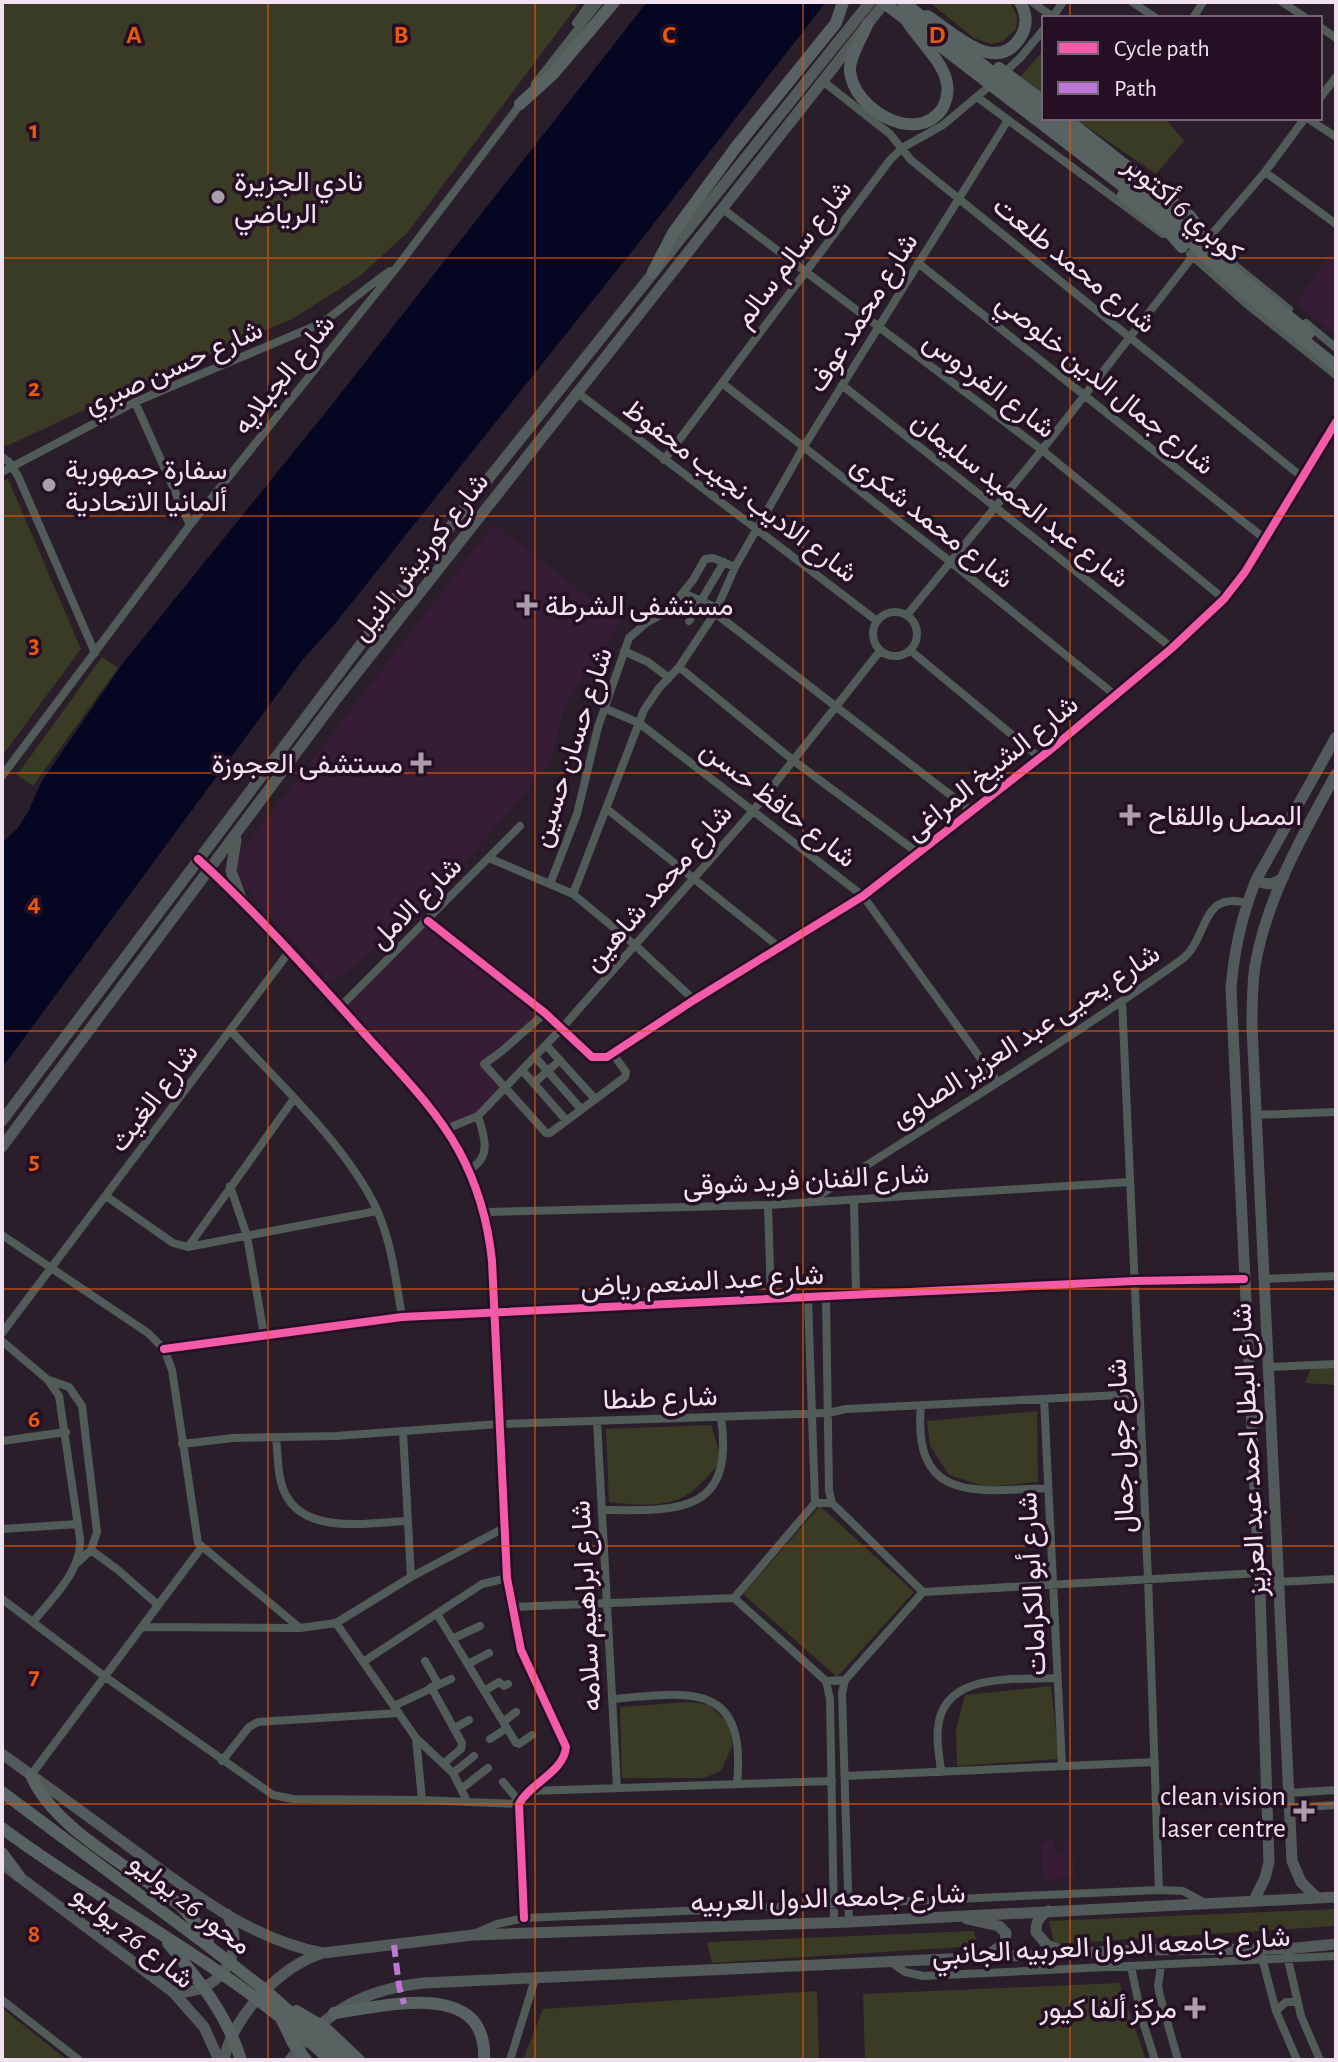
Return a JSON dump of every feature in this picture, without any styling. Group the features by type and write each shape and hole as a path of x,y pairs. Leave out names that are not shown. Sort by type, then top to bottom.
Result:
{"highway":[{"path":"520,104 553,74 614,2"},
{"path":"653,272 673,233 736,147 836,23 843,2"},
{"name":"كوبري 6 أكتوبر","path":"884,2 905,9 947,37 1042,109"},
{"path":"905,9 940,23 984,53 995,54 1015,45 1022,36 1026,15 1020,2"},
{"path":"867,25 850,68 852,81 866,103 876,111 901,123 918,124 934,117 945,103 948,86 941,68 905,9"},
{"name":"كوبري 6 أكتوبر","path":"905,9 925,34 1165,218 1235,285 1336,366"},
{"path":"925,34 953,65 1123,195 1169,232 1182,247"},
{"path":"947,37 984,58 1042,101"},
{"name":"كوبري 6 أكتوبر","path":"1056,120 1182,221 1229,269 1336,355"},
{"path":"1068,120 1190,216 1207,239"},
{"path":"31,1775 38,1793 52,1810 181,1906 211,1948"},
{"name":"محور 26 يوليو","path":"2,1792 211,1948 283,2012 344,2060"},
{"name":"محور 26 يوليو","path":"2,1828 283,2012 330,2060"},
{"path":"2,1853 19,1876"},
{"path":"158,1931 216,2003 235,2039 241,2060"},
{"path":"334,2013 427,2002 443,2003 470,2018 479,2031 484,2060"},
{"path":"283,2012 293,2043 306,2060"},
{"path":"283,2012 316,2021 359,2060"}],"main road":[{"name":"شارع كورنيش النيل","path":"2,1121 416,570 870,2"},
{"name":"شارع كورنيش النيل","path":"2,1147 337,698 724,210 884,2"},
{"path":"437,543 447,561"},
{"path":"416,570 427,570 436,575"},
{"name":"شارع البطل احمد عبد العزيز","path":"1254,1900 1269,1862 1259,1573 1231,988 1235,951 1256,880 1336,737"},
{"name":"شارع البطل احمد عبد العزيز","path":"1317,1898 1301,1882 1292,1861 1255,1115 1253,990 1255,966 1265,926 1284,876 1336,774"},
{"path":"237,835 231,871 242,901"},
{"path":"1256,880 1268,884 1284,876"},
{"path":"1247,903 1261,915 1265,926"},
{"path":"1244,1279 1264,1279"},
{"path":"2,1754 178,1882 226,1912 267,1937 323,1953"},
{"path":"1269,1862 1283,1866 1292,1861"},
{"name":"شارع 26 يوليو","path":"2,1864 173,1992 204,2027 222,2060"},
{"name":"شارع جامعه الدول العربيه","path":"323,1953 473,1935 849,1922 1336,1897"},
{"path":"1049,1911 1040,1916 1036,1932 1047,1945 1070,1954"},
{"path":"173,1992 203,1989 226,1970 235,1941 226,1912"},
{"path":"951,1916 1003,1929 1007,1938 1005,1943 984,1957"},
{"path":"290,2060 310,2035 334,2013 369,1993 423,1983 1153,1950 1286,1954 1336,1944"},
{"path":"222,2060 239,2025 267,1990 301,1963 323,1953"}],"street":[{"name":"شارع الجبلايه","path":"541,77 544,67 591,2"},
{"name":"شارع الجبلايه","path":"2,776 190,525 397,267 599,2"},
{"path":"1032,2 1050,16"},
{"path":"1132,2 1153,16"},
{"path":"1282,2 1303,16"},
{"name":"شارع سالم سالم","path":"664,460 878,174 902,148 943,125 977,97 1021,57 1042,31"},
{"path":"1002,75 1042,109"},
{"path":"1322,95 1336,77"},
{"name":"شارع محمد طلعت","path":"824,82 890,134 911,160 1302,477"},
{"path":"977,97 1182,247 1249,306 1336,375"},
{"name":"شارع محمد عوف","path":"573,894 651,698 679,667 716,611 735,567 803,448 1008,120"},
{"path":"1056,120 1207,239 1336,348"},
{"path":"907,615 997,507 1193,256 1265,172 1304,120"},
{"path":"1309,120 1336,137"},
{"path":"1265,172 1336,224"},
{"name":"شارع الفردوس","path":"724,210 1042,450 1224,599"},
{"name":"شارع جمال الدين خلوصي","path":"918,263 1265,539"},
{"name":"شارع حسن صبري","path":"2,472 135,402 322,323 347,306 366,287 397,267"},
{"name":"شارع محمد شكرى","path":"722,383 1115,695"},
{"name":"شارع عبد الحميد سليمان","path":"842,385 1172,648"},
{"name":"شارع الاديب نجيب محفوظ","path":"578,393 877,621"},
{"path":"135,402 190,525"},
{"name":"شارع الشيخ المراغى","path":"562,1028 592,1057 613,1054 863,896 1040,758 1172,648 1224,599 1245,572 1336,422"},
{"path":"2,457 13,468 95,653"},
{"name":"شارع حسان حسين","path":"550,884 577,814 604,708 624,651 635,631 664,614 683,593 705,559 710,557 724,562"},
{"path":"689,621 724,562 735,567"},
{"path":"683,593 716,611 971,811"},
{"path":"894,612 907,615 917,628 911,651 892,657 880,651 872,633 877,621 894,612"},
{"path":"624,651 648,662 669,678"},
{"name":"شارع محمد شاهين","path":"446,1129 478,1116 562,1028 753,811 880,651"},
{"path":"911,651 1040,758"},
{"path":"679,667 794,761 918,853"},
{"name":"شارع حافظ حسن","path":"604,708 639,723 863,896 997,1081"},
{"path":"607,809 779,947"},
{"name":"شارع الامل","path":"340,1007 520,826"},
{"path":"489,858 573,894 694,1000"},
{"path":"198,859 242,901 340,1007 446,1129 469,1170 485,1212 492,1261 507,1578 521,1650 566,1747 563,1759 520,1803"},
{"name":"شارع يحيى عبد العزيز الصاوى","path":"811,1201 1122,1001 1192,951 1205,919 1215,907 1229,901 1247,903"},
{"path":"428,921 562,1028"},
{"name":"شارع الغيث","path":"2,1333 289,952"},
{"name":"شارع جول جمال","path":"1122,1001 1159,1890"},
{"path":"545,1013 502,1051 485,1061 485,1065 544,1132 550,1133 626,1076 613,1054"},
{"path":"230,1030 355,1171 377,1211 390,1250 402,1317"},
{"path":"546,1045 595,1099"},
{"path":"535,1057 581,1109"},
{"path":"534,1083 560,1060"},
{"path":"522,1070 566,1120"},
{"path":"547,1098 560,1086"},
{"path":"571,1099 584,1087"},
{"path":"188,1247 293,1100"},
{"path":"1255,1115 1336,1112"},
{"path":"469,1170 482,1160 486,1151 478,1116"},
{"name":"شارع الفنان فريد شوقى","path":"485,1212 854,1201 1130,1182"},
{"path":"230,1186 247,1236 264,1335"},
{"path":"106,1196 173,1243 188,1247 377,1211"},
{"path":"854,1201 856,1295"},
{"path":"768,1205 771,1300"},
{"path":"2,1235 148,1333 164,1349 172,1370 196,1537 201,1548 300,1628"},
{"path":"1264,1279 1336,1276"},
{"name":"شارع عبد المنعم رياض","path":"164,1349 402,1317 1134,1281 1244,1279"},
{"path":"826,1297 829,1487 832,1503 923,1592"},
{"path":"734,1598 815,1503 808,1298"},
{"path":"2,1341 48,1380 59,1396 81,1547 77,1564"},
{"path":"1268,1367 1336,1364"},
{"path":"33,1622 91,1550 97,1532 82,1406 69,1387 48,1380"},
{"name":"شارع طنطا","path":"182,1444 233,1438 499,1424 813,1414 846,1409 1140,1394"},
{"name":"شارع أبو الكرامات","path":"1044,1399 1062,1766"},
{"path":"921,1405 920,1442 934,1471 946,1481 976,1491 1048,1488"},
{"path":"602,1510 676,1508 702,1497 719,1476 724,1463 721,1417"},
{"name":"شارع ابراهيم سلامه","path":"597,1421 617,1788"},
{"path":"403,1431 411,1577"},
{"path":"2,1441 66,1432"},
{"path":"276,1438 281,1483 289,1499 309,1516 333,1525 406,1521"},
{"path":"815,1503 832,1503"},
{"path":"2,1529 78,1524"},
{"path":"142,1627 300,1628 336,1623 411,1577 504,1528"},
{"path":"31,1775 201,1548"},
{"path":"91,1550 158,1605"},
{"path":"849,1922 842,1693 845,1680 923,1592 1259,1573"},
{"path":"363,1662 482,1584 507,1578"},
{"path":"1278,1582 1336,1579"},
{"path":"513,1607 734,1598 826,1681 830,1694 834,1922"},
{"path":"2,1599 267,1793 286,1799 520,1803"},
{"path":"437,1614 518,1744 532,1735"},
{"path":"336,1623 416,1738 453,1773 467,1801"},
{"path":"452,1639 480,1626"},
{"path":"468,1664 489,1653"},
{"path":"425,1661 462,1746 444,1763"},
{"path":"941,1772 937,1730 945,1706 952,1697 973,1684 1057,1678"},
{"path":"222,1761 249,1727 258,1722 396,1710 451,1679"},
{"path":"826,1681 845,1680"},
{"path":"484,1691 499,1682 504,1686 508,1684"},
{"path":"613,1699 694,1695 709,1699 722,1708 731,1720 738,1752 737,1784"},
{"path":"490,1739 516,1712"},
{"path":"455,1728 469,1720"},
{"path":"416,1738 422,1800"},
{"path":"453,1773 474,1756"},
{"path":"845,1776 1155,1762"},
{"path":"461,1789 488,1768"},
{"path":"530,1791 832,1781"},
{"path":"503,1782 520,1803 524,1918"},
{"path":"1288,1793 1336,1790"},
{"path":"1289,1808 1336,1805"},
{"name":"شارع جامعه الدول العربيه الجانبي","path":"473,1935 497,1924 524,1918 849,1903 1159,1890 1183,1891 1205,1903"},
{"path":"784,1906 784,1924"},
{"path":"1261,1954 1276,2011 1297,2060"},
{"name":"شارع جامعه الدول العربيه الجانبي","path":"892,1963 905,1972 923,1976 1161,1966 1261,1954"},
{"path":"1286,1954 1297,2002 1320,2060"},
{"name":"شارع جامعه الدول العربيه الجانبي","path":"1286,1954 1336,1956"},
{"path":"1161,1966 1158,1986 1178,2060"},
{"path":"1131,1967 1155,2060"},
{"path":"510,2060 535,1979"},
{"path":"2,2000 79,2060"},
{"path":"1276,2011 1286,2002 1297,2002"}],"shaded area":[{"path":"1336,247 1336,336 1295,302"},
{"path":"494,524 621,622 564,708 550,764 433,900 331,985 239,881 236,859"},
{"path":"428,925 542,1013 480,1063 502,1087 476,1113 447,1124 344,1008"},
{"path":"1072,1840 1075,1878 1043,1880 1041,1842 1054,1841 1055,1854 1063,1853 1063,1841"}],"green space":[{"name":"نادي الجزيرة الرياضي","path":"2,2 580,2 408,232 360,276 292,319 2,446"},
{"path":"929,2 1010,2 1017,16 1016,29 1002,42 991,44 974,38"},
{"path":"1042,52 1042,94 1020,77"},
{"path":"1077,120 1167,120 1184,141 1156,174"},
{"path":"8,479 81,649 2,756 2,481"},
{"path":"102,657 118,668 33,786 17,775"},
{"path":"1311,1367 1336,1367 1336,1395 1335,1385 1305,1383"},
{"path":"1037,1411 1038,1482 986,1487 949,1475 930,1446 927,1421"},
{"path":"711,1425 722,1461 690,1493 658,1504 609,1502 606,1429"},
{"path":"820,1506 914,1592 837,1677 743,1594"},
{"path":"1051,1686 1059,1759 957,1766 956,1730 965,1695"},
{"path":"689,1702 709,1705 731,1726 732,1746 721,1771 704,1778 622,1778 620,1707"},
{"path":"1336,1909 1336,1926 1054,1944 1049,1921"},
{"path":"974,1931 978,1946 712,1963 707,1942"},
{"path":"1119,1983 1146,2060 865,2060 863,1994"},
{"path":"817,1991 819,2060 523,2060 543,2009"},
{"path":"2,2008 67,2060 2,2060"}],"water":[{"path":"647,2 826,2 641,240 334,625 304,658 2,1068 2,843 17,829 42,781 123,663 334,402"}],"marked path":[{"path":"394,1945 404,2004"}],"cycle path":[{"path":"428,921 545,1013 592,1057 607,1057 863,896 1050,750 1172,648 1224,599 1245,572 1336,422"},
{"path":"198,859 283,944 427,1104 459,1151 481,1204 492,1261 507,1578 521,1650 566,1747 559,1764 519,1804 524,1918"},
{"path":"164,1349 402,1317 1134,1281 1244,1279"}],"place":[{"name":"نادي الجزيرة الرياضي","path":"218,197"},
{"name":"سفارة جمهورية ألمانيا الاتحادية","path":"49,485"},
{"name":"مستشفى الشرطة","path":"527,605"},
{"name":"مستشفى العجوزة","path":"421,763"},
{"name":"المصل واللقاح","path":"1130,815"},
{"name":"clean vision laser centre","path":"1304,1811"},
{"name":"مركز ألفا كيور","path":"1195,2008"}]}
